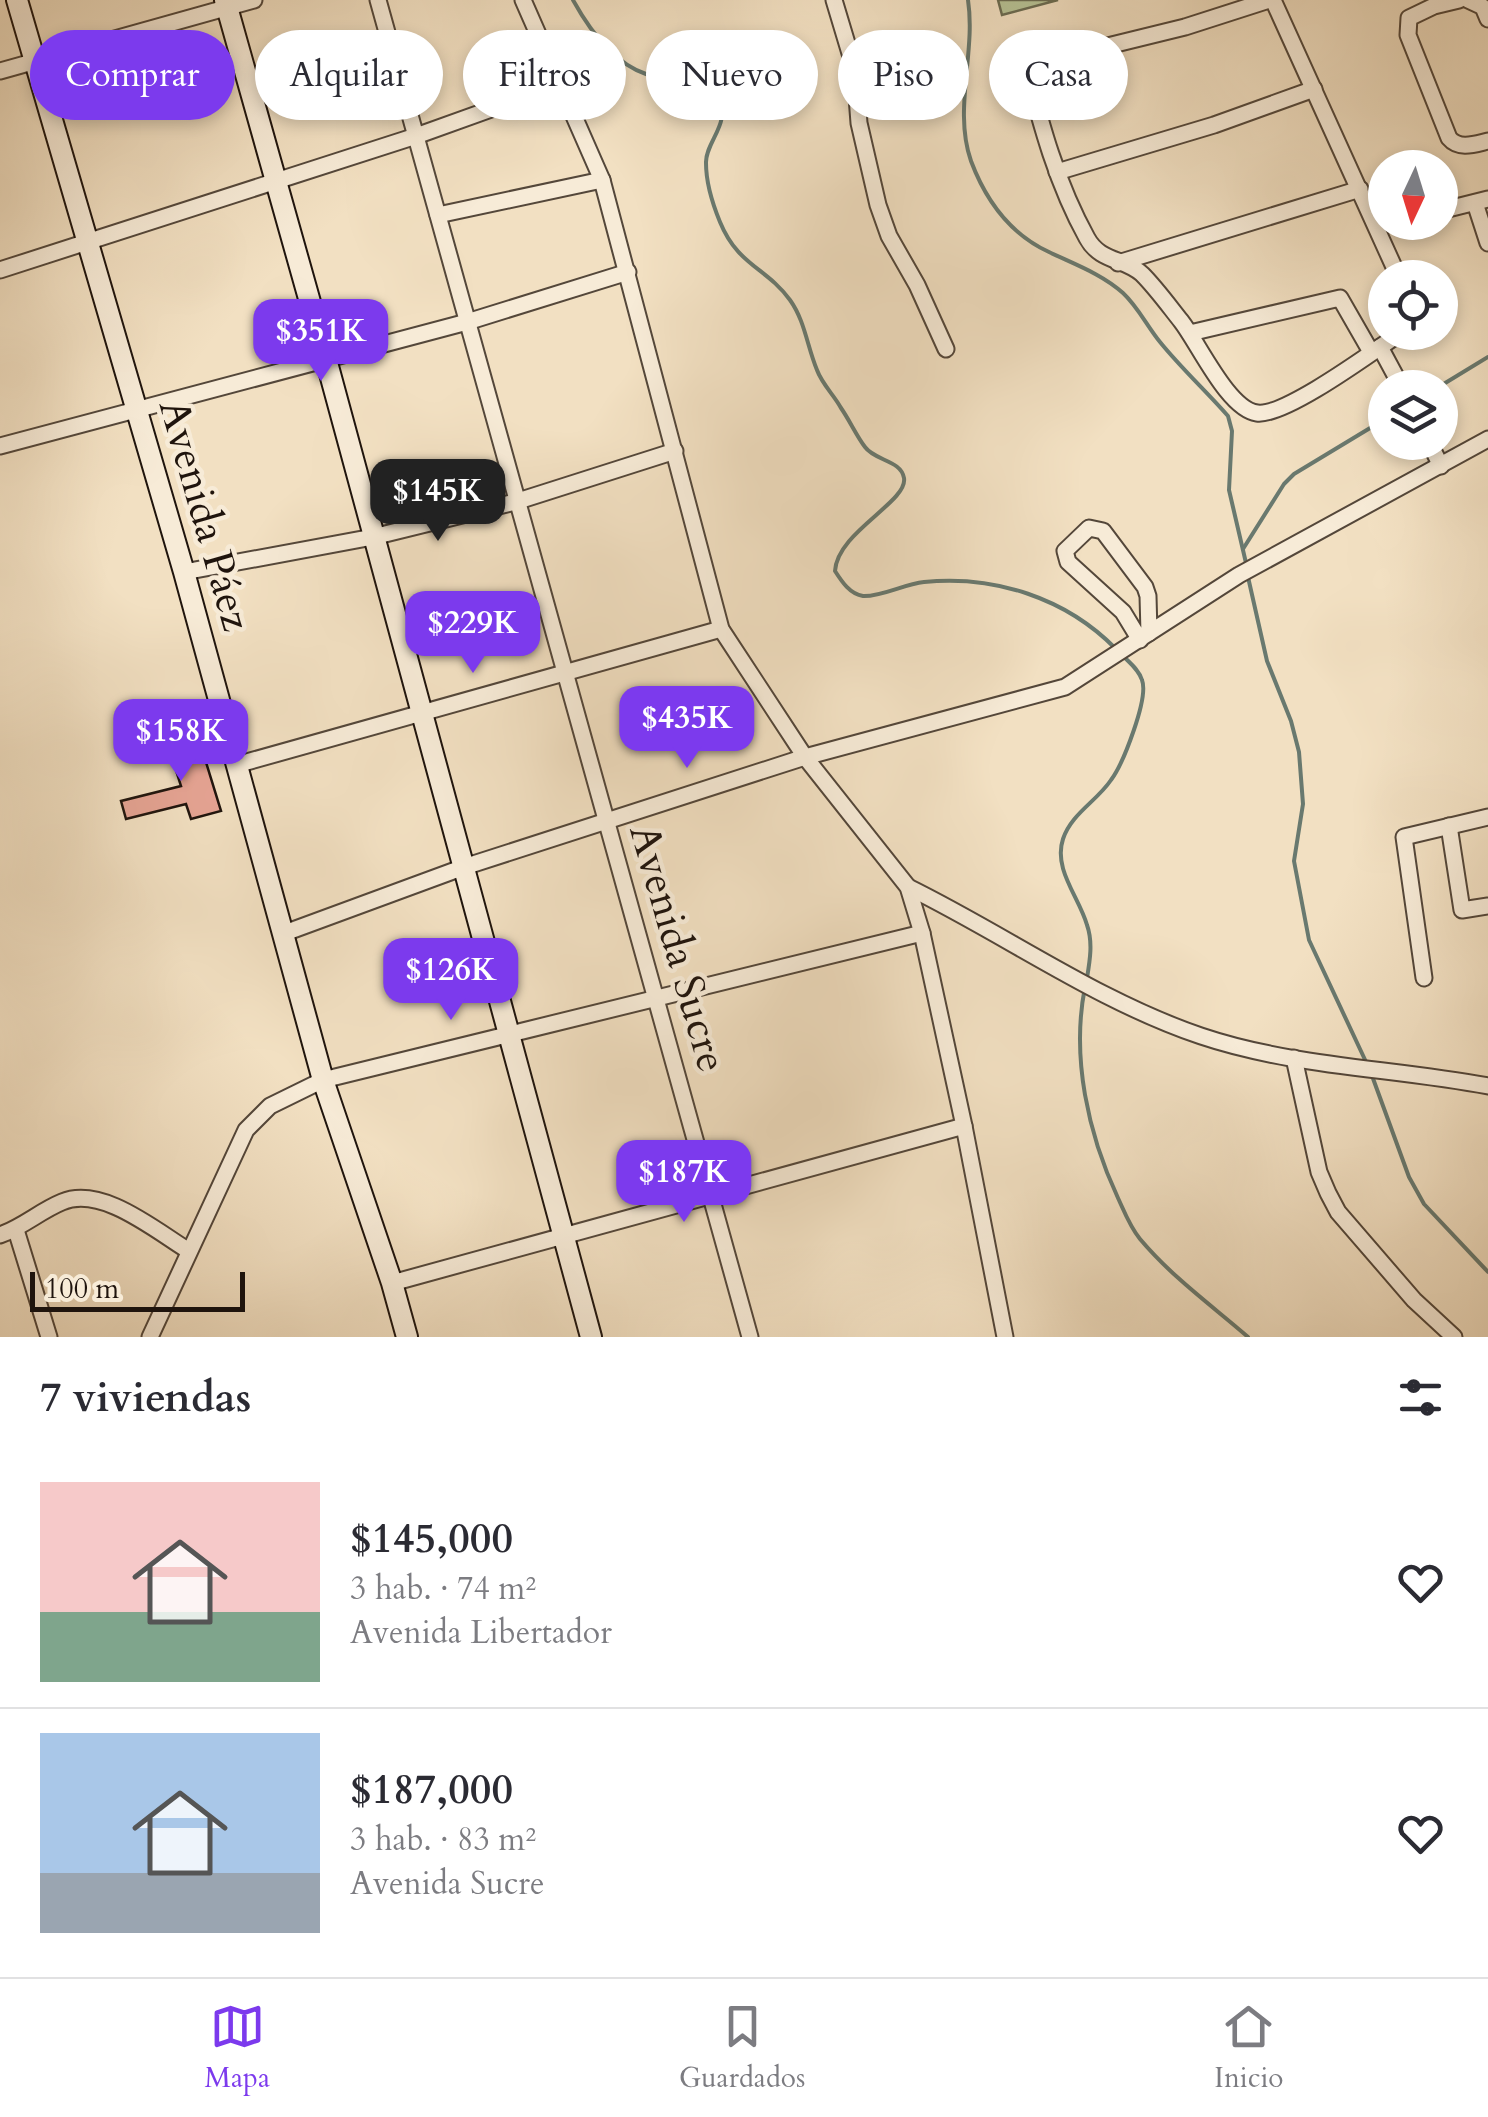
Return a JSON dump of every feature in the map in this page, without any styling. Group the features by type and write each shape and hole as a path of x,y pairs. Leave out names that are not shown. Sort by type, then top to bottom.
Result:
{"main road":[{"name":"Avenida Páez","path":"17,0 30,51"},
{"path":"226,4 590,1337"},
{"name":"Avenida Páez","path":"50,120 184,572 323,1080 407,1337"}],"street":[{"path":"141,30 226,4 254,0"},
{"name":"Avenida Sucre","path":"378,0 750,1337"},
{"path":"523,0 535,30"},
{"path":"834,0 855,70 859,124 878,205 889,236 917,284 946,349"},
{"path":"1368,199 1271,0 1185,27 1026,66 1057,172 1089,243 1105,257 1142,274 1190,333 1231,396 1257,413 1268,412 1303,398 1375,350"},
{"path":"1459,0 1433,3 1415,13 1406,26 1420,69 1454,144 1488,141"},
{"path":"1468,0 1482,8 1488,19"},
{"path":"0,71 30,64"},
{"path":"1057,172 1314,90"},
{"path":"0,270 463,119"},
{"path":"574,120 602,180 721,629 805,757 908,886 964,1126 1005,1337"},
{"path":"438,215 602,180"},
{"path":"1118,263 1360,188"},
{"path":"1482,201 1488,243"},
{"path":"0,446 467,322 628,272"},
{"path":"1190,333 1340,298 1368,338"},
{"path":"282,934 464,867 805,757 1066,687 1239,575 1488,440"},
{"path":"184,572 373,537 516,502 676,451"},
{"path":"1437,460 1440,466"},
{"path":"1089,528 1103,531 1148,596 1132,645 1123,612 1068,562 1068,544 1089,528"},
{"path":"236,765 721,629"},
{"path":"1424,978 1404,837 1488,817"},
{"path":"1448,826 1462,910 1488,906"},
{"path":"908,886 976,920 1093,988 1192,1033 1294,1058 1488,1086"},
{"path":"150,1337 237,1148 255,1118 290,1094 323,1080 509,1032 922,933"},
{"path":"1294,1058 1319,1172 1338,1212 1414,1300 1454,1337"},
{"path":"392,1284 964,1126"},
{"path":"49,1337 8,1232 60,1202 98,1199 189,1251"}],"green space":[{"path":"998,0 1058,0 1002,15"}],"building":[{"path":"197,733 221,811 191,819 186,804 126,819 121,801 181,786 167,742"}],"waterway":[{"path":"573,0 594,33 623,62 646,74 701,89 716,100 722,115 707,155 706,170 712,201 727,237 790,300 819,375 865,447 902,472 902,487 895,497 847,543 839,557 835,571 844,583 863,596 924,582 977,582 1003,587 1075,616 1116,649"},
{"path":"968,0 964,122 977,176 992,203 1022,236 1123,293 1168,352 1228,416 1232,431 1229,490 1246,563"},
{"path":"1458,375 1488,357"},
{"path":"1243,549 1294,474 1368,429"},
{"path":"1248,577 1267,661 1299,752 1303,804 1294,861 1309,940 1367,1064"},
{"path":"1087,978 1089,931 1064,872 1061,850 1072,822 1116,772 1134,731 1142,701 1142,680 1123,656"},
{"path":"1085,987 1080,1040 1085,1095 1098,1148 1125,1214 1140,1239 1165,1266 1248,1337"},
{"path":"1371,1073 1409,1177 1424,1204 1488,1272"}]}
